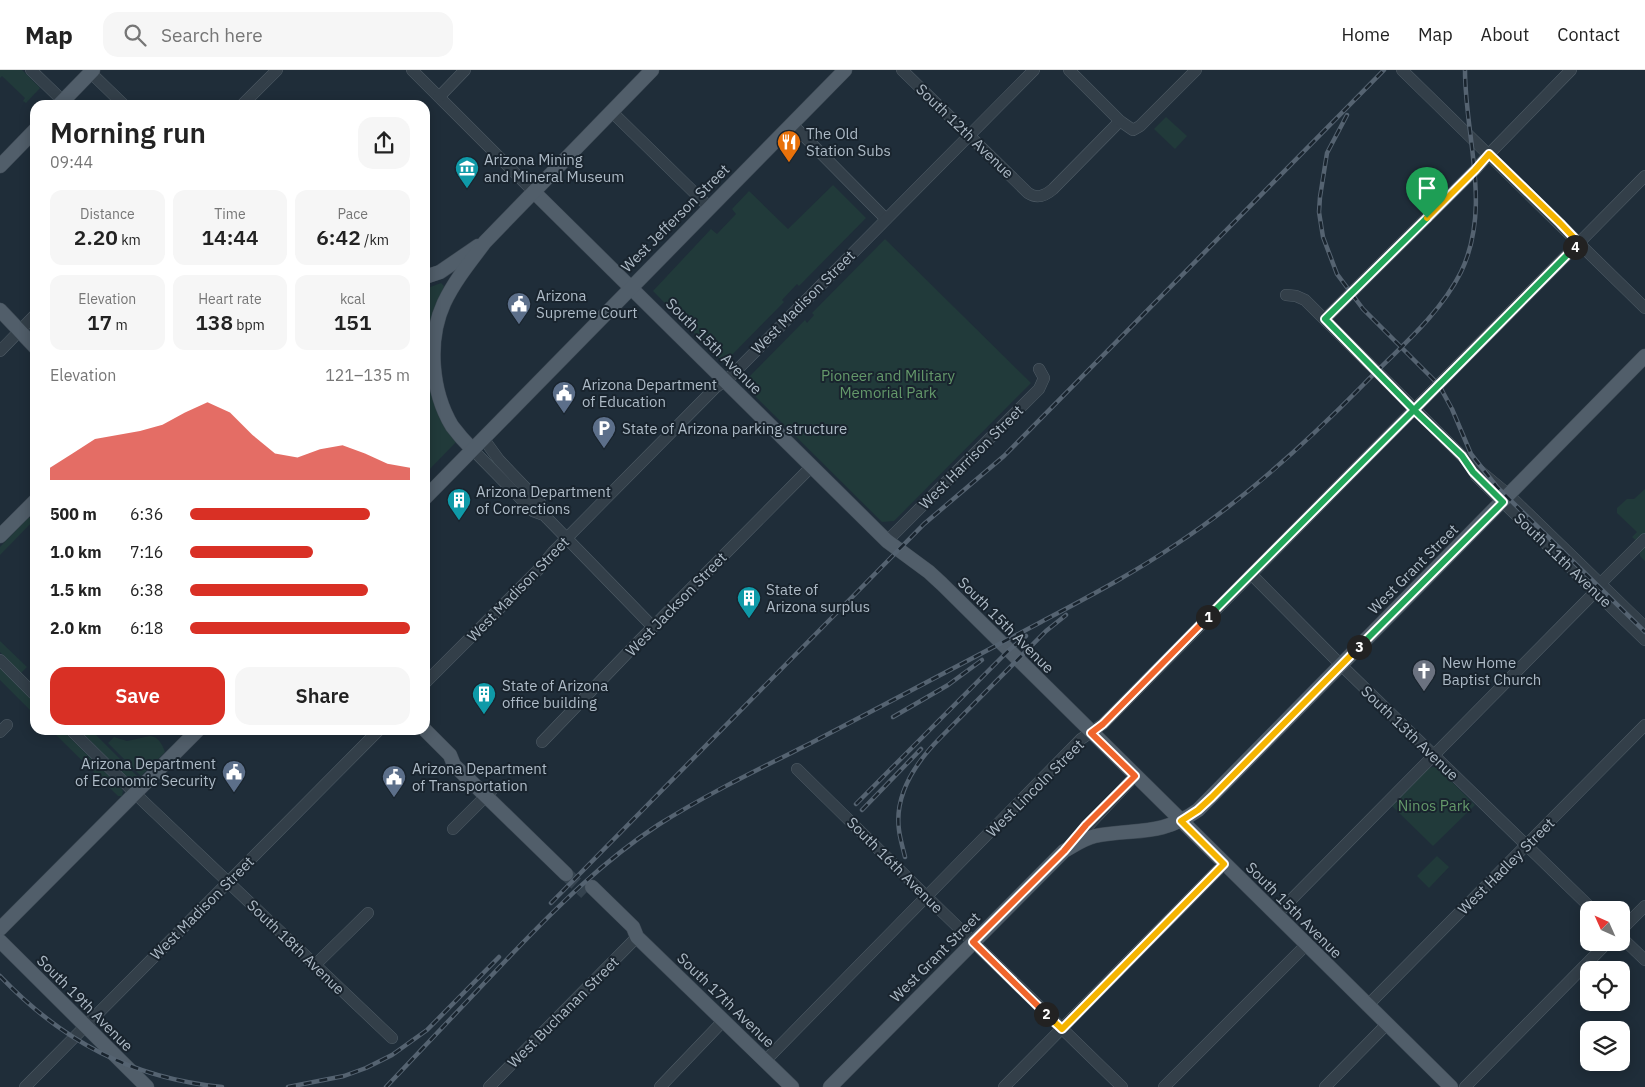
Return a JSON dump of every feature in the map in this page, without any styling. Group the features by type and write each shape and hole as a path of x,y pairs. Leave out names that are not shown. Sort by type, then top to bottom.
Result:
{"main road":[{"path":"472,449 452,426 440,399 435,378 434,340 443,306 450,290 485,242 652,70"},
{"name":"West Jefferson Street","path":"430,493 845,70"},
{"path":"64,100 92,71"},
{"path":"0,166 30,135"},
{"name":"South 15th Avenue","path":"534,192 887,541 942,584 1450,1087"},
{"path":"430,275 440,272 485,242"},
{"path":"0,310 30,341"},
{"name":"West Grant Street","path":"830,1087 1064,851 1094,836 1150,831 1181,821 1198,810 1645,356"},
{"path":"0,536 30,506"},
{"path":"0,929 193,735"},
{"path":"430,735 450,755 454,765 489,793 569,871"},
{"name":"South 17th Avenue","path":"589,890 628,934 637,937 792,1087"},
{"name":"South 19th Avenue","path":"0,941 147,1087"}],"street":[{"path":"31,70 58,100"},
{"path":"247,100 277,70"},
{"path":"412,70 534,192"},
{"path":"439,96 465,70"},
{"name":"South 12th Avenue","path":"902,70 1028,192 1039,196 1050,192 1120,121"},
{"name":"West Madison Street","path":"430,679 715,388 1034,70"},
{"path":"1069,70 1120,121 1133,130 1140,126 1196,70"},
{"path":"1402,70 1645,308"},
{"path":"1325,319 1475,170 1571,70"},
{"path":"92,71 119,100"},
{"path":"612,112 709,207"},
{"path":"792,124 886,219"},
{"name":"West Lincoln Street","path":"765,1061 1081,739 1103,724 1645,176"},
{"name":"South 11th Avenue","path":"1286,295 1296,296 1305,300 1414,410 1598,587 1645,627"},
{"path":"0,351 30,320"},
{"name":"West Harrison Street","path":"887,541 1039,389 1044,378 1039,369"},
{"path":"483,438 499,460 540,503 554,533 553,552"},
{"path":"472,449 533,511 544,515 653,627"},
{"name":"West Jackson Street","path":"542,742 812,466"},
{"path":"1276,915 1645,539"},
{"name":"South 13th Avenue","path":"1250,574 1584,901"},
{"name":"South 11th Avenue","path":"1598,587 1645,640"},
{"path":"0,660 30,690"},
{"name":"West Hadley Street","path":"1367,1006 1645,725"},
{"name":"South 18th Avenue","path":"76,735 134,793 392,1038"},
{"name":"West Madison Street","path":"25,1087 374,735"},
{"name":"South 16th Avenue","path":"797,768 1122,1087"},
{"name":"West Grant Street","path":"1064,851 1086,825 1135,776"},
{"path":"453,829 489,793"},
{"path":"1004,1087 1224,864"},
{"path":"1630,921 1645,906"},
{"path":"316,965 368,913"},
{"name":"West Buchanan Street","path":"489,1087 637,937"},
{"path":"1164,1087 1306,945"},
{"path":"1630,946 1645,960"},
{"path":"1465,1087 1599,951"},
{"path":"660,1087 724,1020"},
{"path":"1325,1087 1386,1025"}],"green space":[{"path":"0,70 22,70 40,88 26,103 23,101 25,98 2,76 0,78"},
{"path":"1166,117 1187,136 1175,149 1154,129"},
{"path":"833,185 866,218 799,286 797,284 782,300 784,302 724,363 653,291 711,229 717,234 736,214 732,209 749,191 788,229"},
{"name":"Pioneer and Military Memorial Park","path":"885,239 1031,383 894,521 882,522 756,397 748,378 805,320 807,323 814,315 812,313"},
{"path":"441,283 444,286 430,333 430,287"},
{"path":"430,333 457,441 430,469"},
{"path":"1645,489 1645,561 1640,556 1640,544 1632,537 1637,532 1617,513 1617,508 1627,499 1634,499"},
{"path":"30,518 30,524 0,555 0,547"},
{"path":"0,641 27,667 21,673 0,652"},
{"path":"0,668 30,698 30,710 0,680"},
{"path":"56,735 67,735 120,787 123,791 122,796 118,796"},
{"path":"85,735 96,735 138,777 134,782 130,781"},
{"path":"150,736 158,739 165,752 141,776 108,743 114,737 127,741"},
{"name":"Ninos Park","path":"1437,767 1475,805 1433,846 1392,806 1429,768"},
{"path":"1437,856 1449,867 1429,888 1417,876"}],"tunnel":[{"path":"566,874 586,893"}],"railway":[{"path":"551,903 924,524 1004,456 1384,70"},
{"path":"386,1087 545,920 599,870 638,839 714,792 1041,622 1145,564 1203,526 1228,507 1275,469 1320,428 1429,318 1452,288 1461,272 1470,247 1475,223 1476,197 1465,70"},
{"path":"1347,115 1327,153 1319,212 1323,237 1337,274 1363,309 1439,385 1452,409 1471,454 1497,487 1645,632"},
{"path":"905,857 899,833 898,816 904,791 916,767 932,746 1046,631 1066,615"},
{"path":"856,804 1009,650 1026,636"},
{"path":"893,717 948,685 982,660"},
{"path":"862,810 921,749"},
{"path":"288,1087 344,1076 392,1055 427,1030 499,957"},
{"path":"0,976 48,1019 73,1037 100,1052 128,1065 158,1075 222,1087"}],"place":[{"name":"The Old Station Subs","path":"789,163"},
{"name":"Arizona Mining and Mineral Museum","path":"467,189"},
{"name":"Arizona Supreme Court","path":"519,325"},
{"name":"Arizona Department of Education","path":"564,414"},
{"name":"State of Arizona parking structure","path":"604,449"},
{"name":"Arizona Department of Corrections","path":"459,521"},
{"name":"State of Arizona surplus","path":"749,619"},
{"name":"New Home Baptist Church","path":"1424,692"},
{"name":"State of Arizona office building","path":"484,715"},
{"name":"Arizona Department of Economic Security","path":"234,793"},
{"name":"Arizona Department of Transportation","path":"394,798"}],"route":[{"path":"1427,218 1325,319 1414,410 1103,724 1091,733 1135,776 1086,825 1064,851 973,942 1062,1029 1224,864 1181,821 1198,810 1212,797 1503,502 1473,472 1462,456 1414,410 1579,243 1489,154 1427,218"}]}
